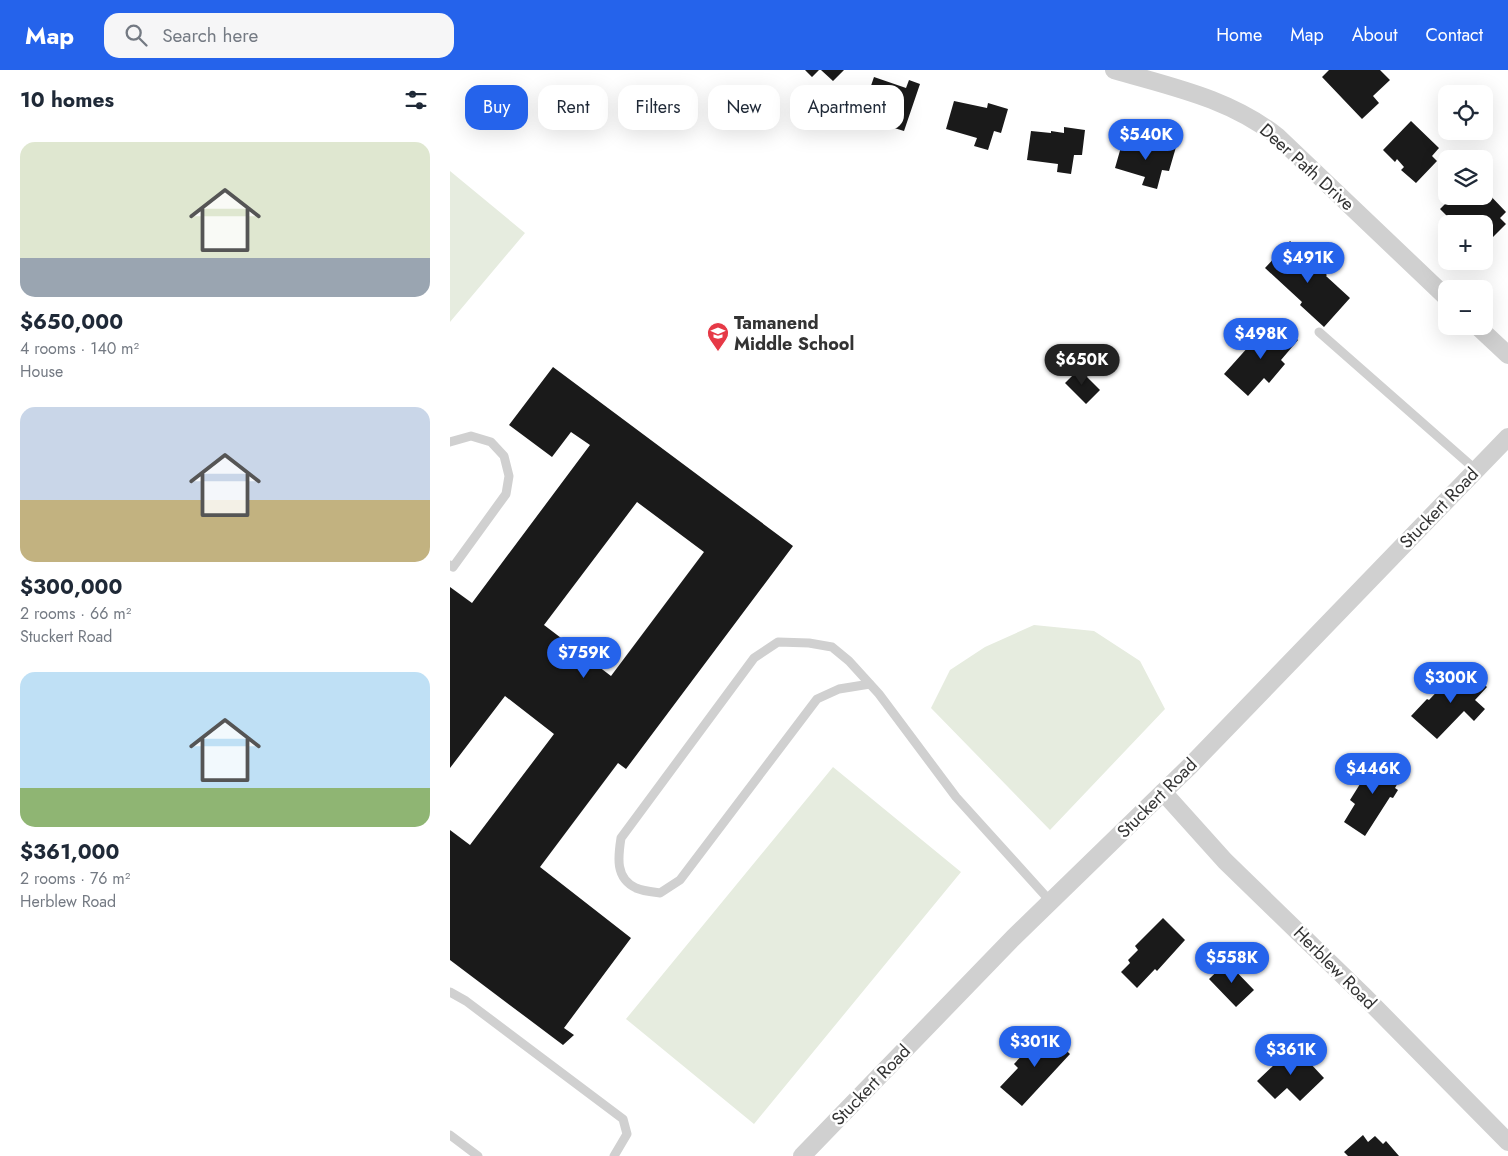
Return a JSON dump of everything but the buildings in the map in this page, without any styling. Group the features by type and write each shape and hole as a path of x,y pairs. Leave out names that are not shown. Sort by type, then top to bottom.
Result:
{"street":[{"name":"Deer Path Drive","path":"1114,70 1195,93 1240,111 1259,122 1277,136 1438,289"},
{"path":"1486,335 1508,356"},
{"name":"Stuckert Road","path":"802,1156 1006,945 1163,792 1508,437"},
{"name":"Herblew Road","path":"1163,792 1225,861 1365,997 1508,1142"}],"lane":[{"path":"1320,332 1476,470"},
{"path":"450,442 471,436 491,442 504,456 509,476 506,494 453,567 450,565"},
{"path":"870,684 839,689 817,699 680,880 660,893 636,888 621,875 618,857 621,838 754,658 778,642 809,643 832,647 849,660 870,684 922,750 956,797 1051,902"},
{"path":"450,992 466,1001 623,1119 627,1134 614,1156"},
{"path":"450,1135 478,1156"}],"shaded area":[{"path":"450,171 525,233 450,322"},
{"path":"1034,625 1094,631 1140,661 1165,709 1050,830 931,708 950,670 985,647"},
{"path":"833,767 961,872 754,1124 626,1019"}],"place":[{"name":"Tamanend Middle School","path":"718,352"}]}
